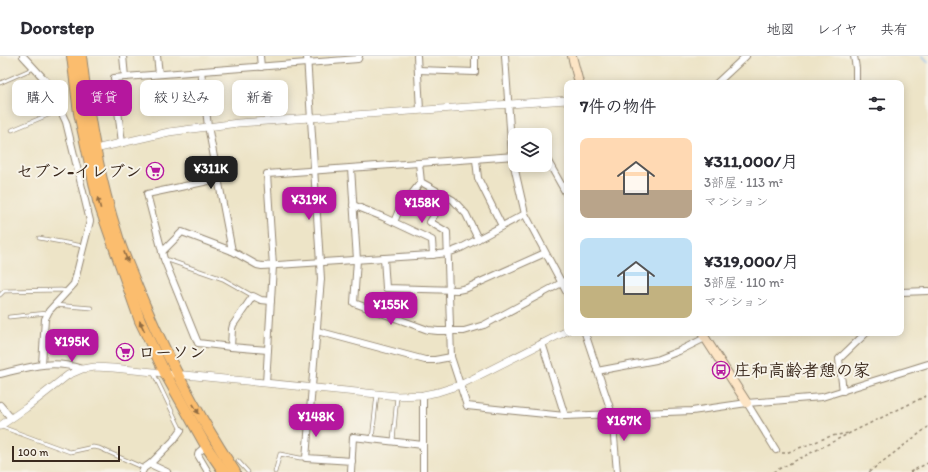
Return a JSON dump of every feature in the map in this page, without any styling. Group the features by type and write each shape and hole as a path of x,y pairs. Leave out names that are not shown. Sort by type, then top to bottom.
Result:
{"highway":[{"path":"72,56 79,113 98,201 140,321 165,373 206,446 232,467"},
{"path":"81,56 95,149 117,235 150,320 193,404 232,467"}],"main road":[{"path":"572,56 578,80"},
{"path":"704,336 747,403"}],"street":[{"path":"23,56 45,80"},
{"path":"123,56 125,77"},
{"path":"157,56 159,74"},
{"path":"260,56 261,67"},
{"path":"307,56 321,262 320,296 306,458 352,461"},
{"path":"122,143 114,78 307,64 358,59 359,56"},
{"path":"417,56 420,110"},
{"path":"418,70 475,72 475,56"},
{"path":"505,56 510,128"},
{"path":"720,80 746,56"},
{"path":"854,56 856,80"},
{"path":"201,71 208,126 232,251"},
{"path":"95,149 169,132 208,126 310,117 564,100"},
{"path":"42,364 45,318 74,284 90,221 66,122 63,116"},
{"path":"266,383 273,266 267,174 508,157"},
{"path":"476,160 478,178 502,226"},
{"path":"394,222 399,210 421,182 419,163"},
{"path":"351,168 357,260 354,303 428,330 450,332 468,330 484,325 564,281 545,253 525,214 516,172"},
{"path":"552,168 564,190"},
{"path":"218,179 147,194 164,259 198,343 268,350"},
{"path":"421,182 453,200 466,214 478,239"},
{"path":"446,197 430,222 447,232 451,357 467,406 565,416 692,410 747,403 822,397 928,364"},
{"path":"353,205 432,240 433,255"},
{"path":"162,252 182,232 232,251 257,265 273,266 433,255 448,253 525,214"},
{"path":"384,258 386,288 449,291 466,288 545,253"},
{"path":"904,292 928,291"},
{"path":"230,347 233,325 253,296 261,300 271,301"},
{"path":"317,331 415,358 435,360 451,357"},
{"path":"0,426 68,375 82,369 94,367 397,396 424,395 460,385 564,332"},
{"path":"586,336 612,414 617,472"},
{"path":"597,371 656,360 679,351 702,336"},
{"path":"843,391 839,359 863,336"},
{"path":"542,343 565,416"},
{"path":"0,374 42,364 71,365 82,369"},
{"path":"424,395 423,472 431,472"},
{"path":"747,403 776,450"},
{"path":"0,405 11,418"},
{"path":"143,470 173,441 181,430"},
{"path":"351,472 353,437 423,445"},
{"path":"206,446 199,452 198,455 208,472"},
{"path":"150,464 167,472"}],"lane":[{"path":"0,83 34,68"},
{"path":"12,130 46,116"},
{"path":"39,238 83,246"},
{"path":"164,259 223,279 253,296"},
{"path":"0,295 4,291 67,291"},
{"path":"54,306 92,308"},
{"path":"9,317 48,313"},
{"path":"44,332 75,334"},
{"path":"153,372 181,430"},
{"path":"372,439 377,394"},
{"path":"393,441 397,396"},
{"path":"0,426 70,452 93,447 99,448 143,470"},
{"path":"275,472 280,454 306,458"},
{"path":"232,467 248,472"}],"path":[{"path":"773,472 850,432 928,395"},
{"path":"869,472 928,427"},
{"path":"776,450 779,453 786,453 831,436 850,432"},
{"path":"910,472 928,463"}],"waterway":[{"path":"922,56 928,62"}],"place":[{"name":"セブン-イレブン","path":"155,171"},
{"name":"ローソン","path":"125,352"},
{"name":"庄和高齢者憩の家","path":"721,370"}]}
